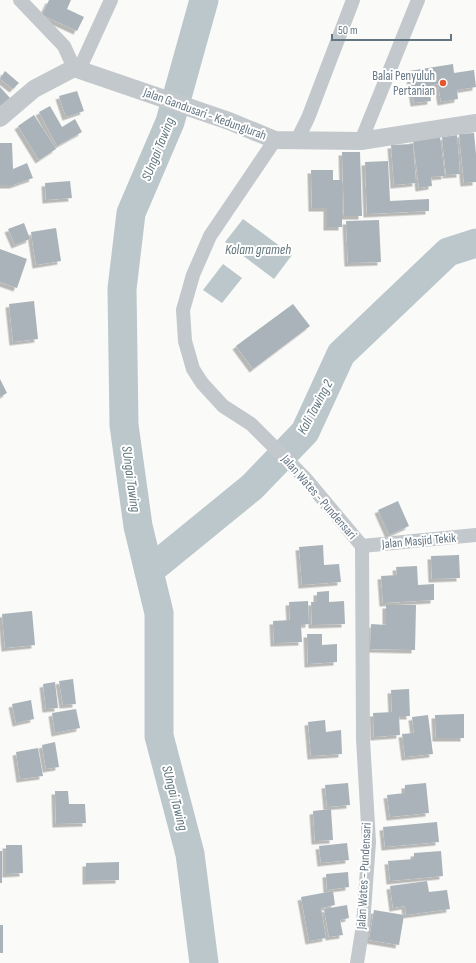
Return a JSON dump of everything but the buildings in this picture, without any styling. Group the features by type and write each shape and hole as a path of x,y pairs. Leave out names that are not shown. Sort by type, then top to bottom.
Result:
{"street":[{"path":"20,0 64,46 76,69"},
{"path":"0,118 34,89 76,69 111,0"},
{"path":"297,140 308,118 354,0"},
{"path":"361,141 418,0"},
{"name":"Jalan Gandusari - Kedunglurah","path":"76,69 228,121 275,140 361,141 476,123"},
{"name":"Jalan Wates - Pundensari","path":"275,140 210,236 193,275 183,310 185,341 193,368 202,383 223,406 251,424 305,478 362,546 363,739 369,842 363,925 357,963"},
{"name":"Jalan Masjid Tekik","path":"362,546 476,535"}],"water":[{"name":"Kolam grameh","path":"243,219 292,255 274,279 225,242"},
{"name":"Kolam grameh","path":"223,264 242,278 222,303 203,290"}],"waterway":[{"name":"SUngai Tawing","path":"204,0 170,122 131,213 122,289 124,425 138,526 159,613 159,736 190,854 204,963"},
{"name":"Kali Tawing 2","path":"149,571 252,487 305,432 341,354 448,252 476,243"}],"place":[{"name":"Balai Penyuluh Pertanian","path":"443,83"}]}
